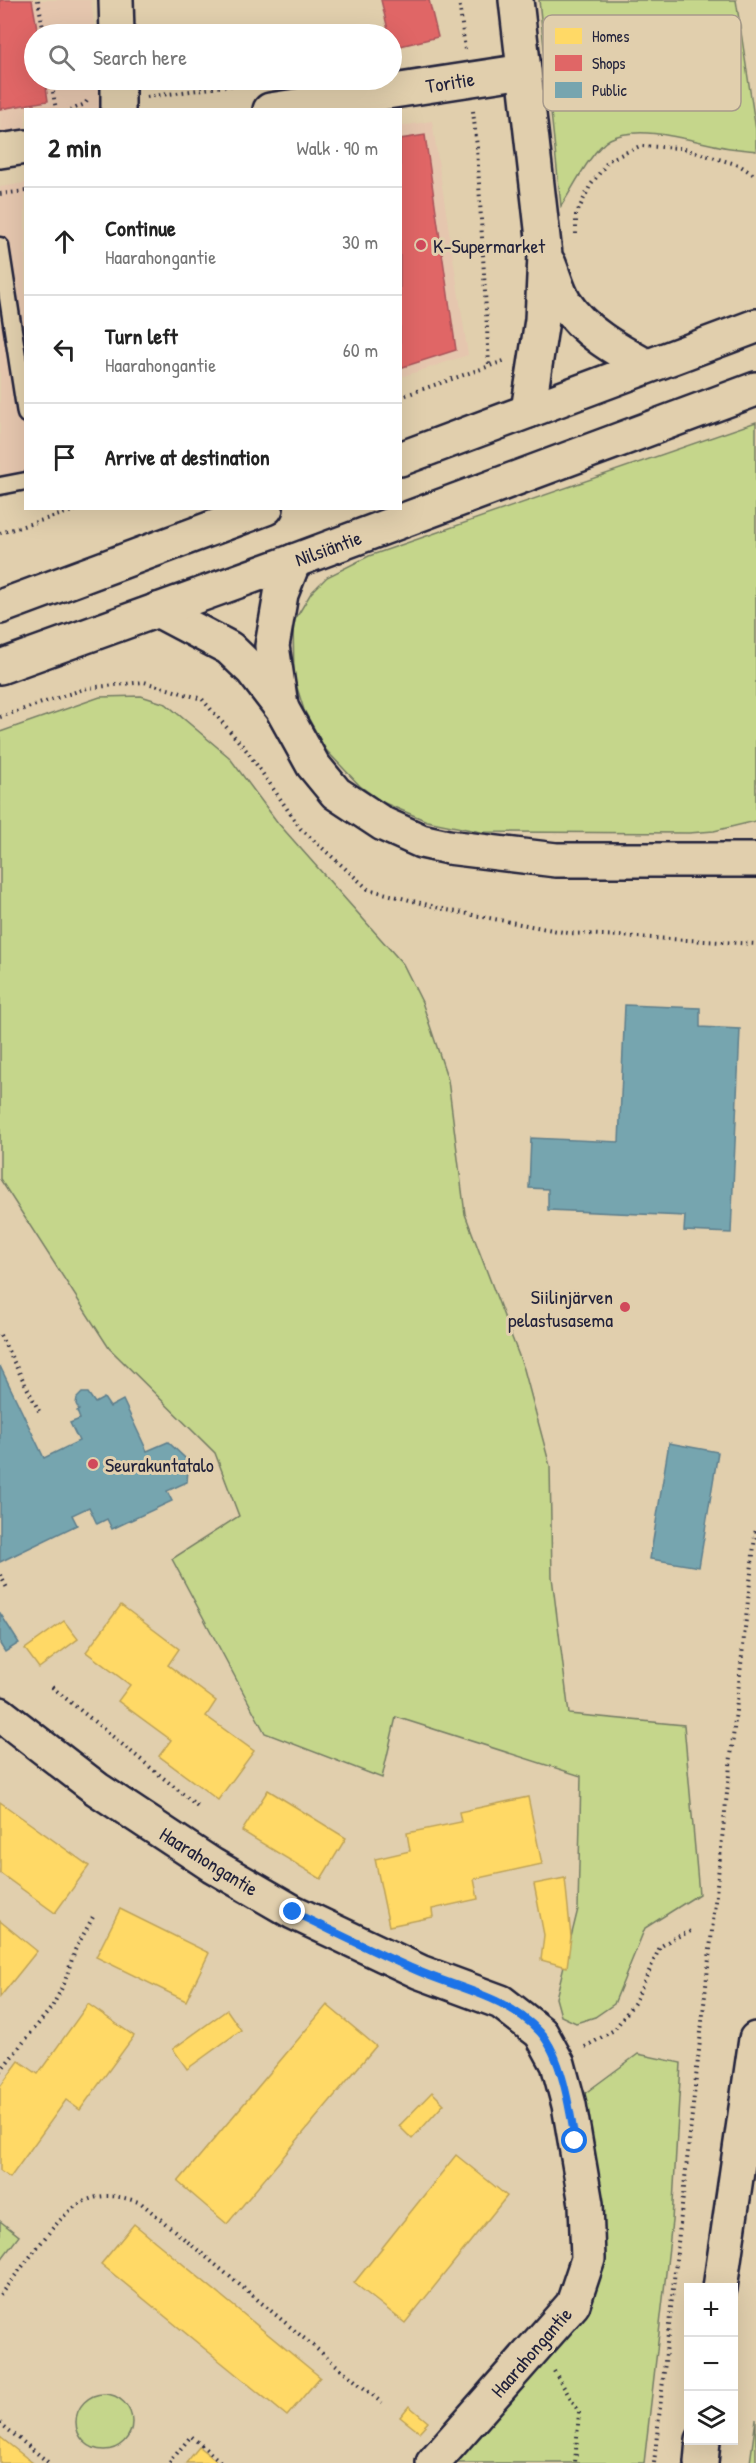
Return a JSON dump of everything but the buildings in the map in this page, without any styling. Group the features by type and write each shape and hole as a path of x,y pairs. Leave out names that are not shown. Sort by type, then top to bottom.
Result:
{"main road":[{"path":"116,0 117,24"},
{"path":"516,0 545,255 542,320 528,411"},
{"name":"Toritie","path":"402,84 469,79 524,71"},
{"name":"Toritie","path":"264,95 328,90"},
{"path":"0,151 24,147"},
{"path":"545,255 564,302 583,323 616,349 646,366"},
{"path":"402,458 742,331"},
{"name":"Nilsiäntie","path":"0,667 294,561 744,393"},
{"path":"0,607 262,510"},
{"path":"282,709 272,646 280,594 294,561"},
{"path":"157,610 229,648 252,670 282,709 313,765 336,793 383,824 422,841 448,847 555,860 756,860"},
{"name":"Haarahongantie","path":"0,1714 97,1789 212,1865 283,1906 420,1972 501,2001 541,2033 558,2064 569,2105 586,2204 588,2259 573,2304 433,2463"},
{"path":"721,2283 756,2039"},
{"path":"701,2463 703,2445"}],"lane":[{"path":"0,246 5,320 24,405"},
{"path":"0,486 24,481"}],"path":[{"path":"38,0 42,24"},
{"path":"459,0 477,147 489,365"},
{"path":"53,90 56,108"},
{"path":"118,96 264,95"},
{"path":"577,235 576,215 590,186 609,160 640,146 681,148 739,165 756,176"},
{"path":"0,195 24,191"},
{"path":"0,532 75,510"},
{"path":"0,1335 39,1411"},
{"path":"654,2463 756,1527"},
{"path":"0,1575 7,1588"},
{"path":"52,1687 200,1809"},
{"path":"0,2071 52,2007 64,1984 75,1950 93,1917"},
{"path":"558,2064 614,2030 635,2002 660,1947 691,1931"},
{"path":"0,2295 64,2214 81,2201 102,2195 122,2196 141,2203 382,2403"},
{"path":"539,2345 579,2412 575,2463"},
{"path":"0,2423 49,2463"},
{"path":"169,2463 191,2436 222,2463"}],"shaded area":[{"path":"0,0 91,0 94,24 24,24 24,90 102,90 105,108 24,108 24,135 0,138"},
{"name":"K-Supermarket","path":"432,121 468,355 402,377 402,126"},
{"path":"24,183 24,473 0,491 0,187"}],"green space":[{"path":"539,0 736,0 738,15 543,15 543,37"},
{"path":"741,32 756,130 756,151 649,133 622,135 610,139 596,151 561,206 551,111 741,111"},
{"path":"756,422 756,821 714,831 689,833 481,832 427,821 382,802 360,786 326,750 304,710 294,678 293,623 311,593 327,577 369,556"},
{"path":"141,696 166,704 229,757 278,823 403,964 422,1002 448,1080 465,1214 524,1369 550,1466 552,1577 569,1714 684,1725 699,1894 645,1928 614,2004 595,2017 576,2023 561,2016 556,1998 578,1909 581,1776 396,1717 382,1778 265,1733 172,1559 239,1516 215,1453 109,1348 0,1179 0,732 100,697"},
{"path":"638,2054 681,2063 672,2221 644,2463 433,2463 573,2304 569,2105"},
{"path":"0,2221 19,2236 0,2261"},
{"path":"104,2394 115,2396 124,2402 130,2411 132,2422 130,2433 124,2442 115,2448 104,2450 93,2448 84,2442 78,2433 76,2422 78,2411 84,2402 93,2396"},
{"path":"756,2419 756,2463 750,2463"}],"place":[{"name":"K-Supermarket","path":"421,245"},
{"name":"Siilinjärven pelastusasema","path":"625,1307"},
{"name":"Seurakuntatalo","path":"93,1464"}],"route":[{"path":"293,1912 420,1972 501,2001 541,2033 558,2064 569,2105 575,2141"}]}
